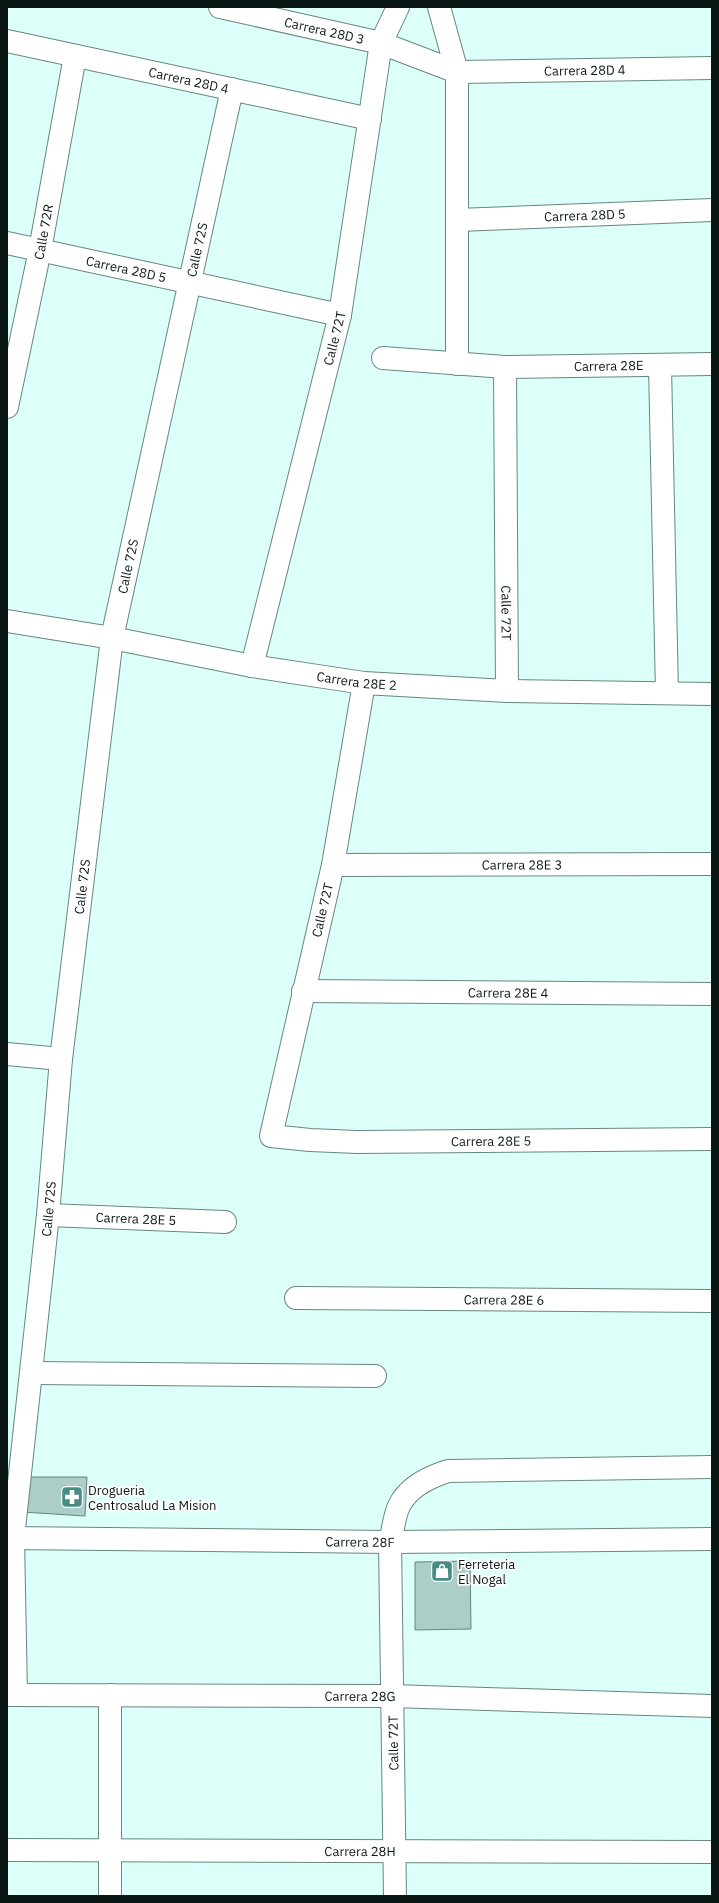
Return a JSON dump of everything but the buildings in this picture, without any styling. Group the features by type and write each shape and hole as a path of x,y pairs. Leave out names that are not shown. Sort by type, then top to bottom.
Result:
{"street":[{"name":"Carrera 28D 3","path":"220,7 248,10 381,43 457,72"},
{"name":"Calle 72T","path":"252,666 340,315 381,43 398,7"},
{"path":"439,7 457,72 457,364"},
{"name":"Carrera 28D 4","path":"7,41 370,119"},
{"name":"Calle 72R","path":"7,407 40,250 75,56"},
{"name":"Carrera 28D 4","path":"457,72 712,68"},
{"name":"Calle 72S","path":"12,1695 10,1538 32,1373 62,1059 112,638 232,89"},
{"name":"Carrera 28D 5","path":"457,220 712,210"},
{"name":"Carrera 28D 5","path":"7,242 340,315"},
{"name":"Carrera 28E","path":"383,358 505,367 660,366 712,364"},
{"path":"660,366 667,693"},
{"name":"Calle 72T","path":"505,367 507,691"},
{"name":"Carrera 28E 2","path":"7,621 112,638 252,666 364,683 507,691 712,694"},
{"name":"Calle 72T","path":"271,1136 333,865 364,683"},
{"name":"Carrera 28E 3","path":"333,865 712,864"},
{"name":"Carrera 28E 4","path":"303,991 712,994"},
{"path":"7,1054 62,1059"},
{"name":"Carrera 28E 5","path":"271,1136 310,1140 357,1142 712,1139"},
{"name":"Carrera 28E 5","path":"48,1215 225,1222"},
{"name":"Carrera 28E 6","path":"296,1298 712,1300"},
{"path":"32,1373 375,1376"},
{"name":"Calle 72T","path":"395,1896 390,1542 398,1506 411,1490 430,1477 448,1471 712,1467"},
{"name":"Carrera 28F","path":"10,1538 390,1542 712,1539"},
{"name":"Carrera 28G","path":"12,1695 392,1696 712,1706"},
{"path":"110,1695 110,1896"},
{"name":"Carrera 28H","path":"7,1850 712,1852"}],"place":[{"name":"Drogueria Centrosalud La Mision","path":"72,1497"},
{"name":"Ferreteria El Nogal","path":"442,1571"}]}
